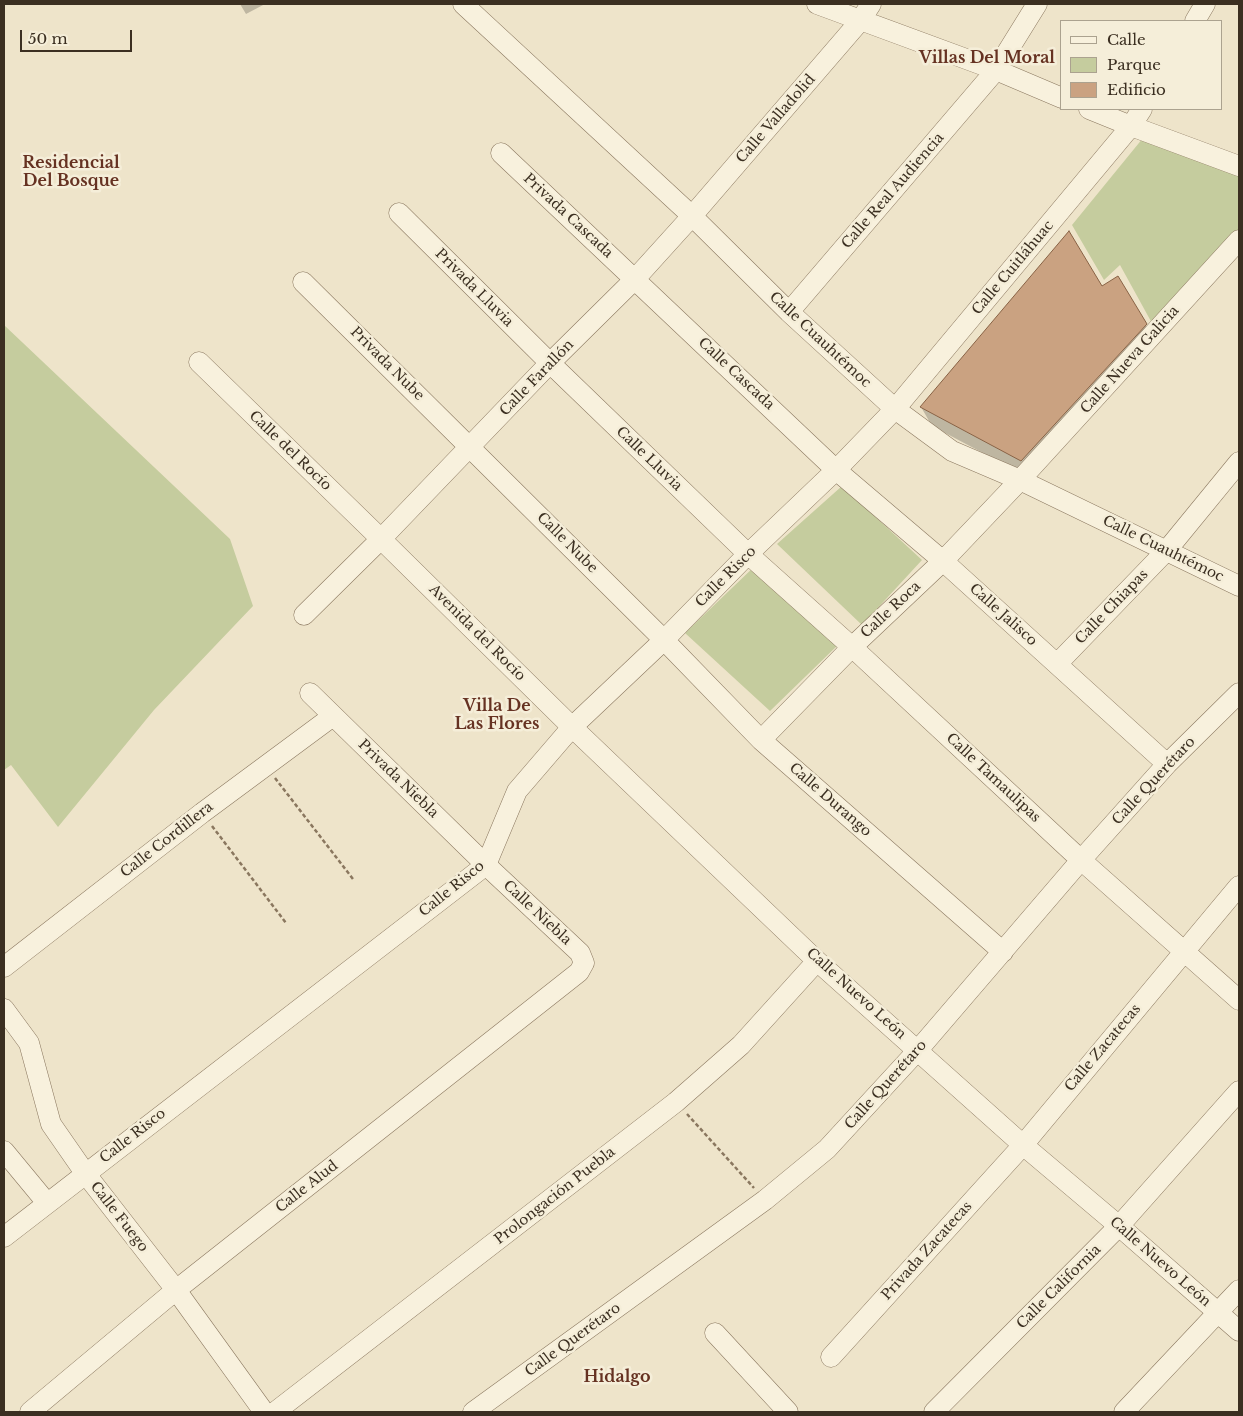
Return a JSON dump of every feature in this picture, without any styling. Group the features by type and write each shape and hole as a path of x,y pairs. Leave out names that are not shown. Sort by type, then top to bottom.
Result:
{"street":[{"name":"Calle Cuauhtémoc","path":"463,4 692,216 789,312 895,409 952,451 1020,480 1239,586"},
{"path":"817,4 996,70 1060,97"},
{"name":"Calle Valladolid","path":"692,216 860,21 871,4"},
{"name":"Calle Real Audiencia","path":"789,312 996,70 1037,4"},
{"path":"1196,20 1205,4"},
{"path":"1091,110 1239,166"},
{"name":"Calle Cuitláhuac","path":"895,409 1131,126 1141,110"},
{"name":"Privada Cascada","path":"501,153 635,279"},
{"name":"Privada Lluvia","path":"399,213 550,363"},
{"name":"Calle Farallón","path":"304,615 382,539 550,363 635,279 692,216"},
{"name":"Calle Nueva Galicia","path":"1020,480 1239,240"},
{"name":"Calle Cascada","path":"635,279 836,470"},
{"name":"Privada Nube","path":"303,282 470,446"},
{"name":"Calle del Rocío","path":"199,362 382,539"},
{"name":"Calle Lluvia","path":"550,363 748,554"},
{"name":"Calle Risco","path":"4,1237 486,865 517,791 572,728 664,640 895,409"},
{"name":"Calle Nube","path":"470,446 664,640"},
{"name":"Calle Chiapas","path":"1057,664 1167,550 1239,462"},
{"name":"Calle Jalisco","path":"836,470 943,561 1167,764"},
{"name":"Calle Roca","path":"761,740 852,647 943,561 1020,480"},
{"name":"Avenida del Rocío","path":"382,539 572,728"},
{"name":"Calle Tamaulipas","path":"748,554 852,647 1082,860 1239,1000"},
{"name":"Calle Durango","path":"664,640 761,740 1003,952"},
{"name":"Privada Niebla","path":"310,693 486,865"},
{"name":"Calle Querétaro","path":"473,1412 765,1200 827,1149 918,1050 1167,764 1239,693"},
{"name":"Calle Cordillera","path":"4,967 202,813 333,716"},
{"name":"Calle Nuevo León","path":"572,728 817,961 1023,1145 1239,1331"},
{"name":"Calle Niebla","path":"486,865 580,953 584,963"},
{"name":"Calle Zacatecas","path":"1023,1145 1239,886"},
{"name":"Prolongación Puebla","path":"275,1412 676,1102 741,1045 817,961"},
{"name":"Calle Alud","path":"30,1412 176,1290 579,972 584,963"},
{"name":"Calle Fuego","path":"4,1009 29,1042 51,1124 85,1173 176,1290 264,1412"},
{"name":"Calle California","path":"934,1412 1119,1226 1239,1091"},
{"name":"Privada Zacatecas","path":"831,1357 1023,1145"},
{"path":"4,1151 48,1203"},
{"path":"1124,1412 1239,1290"},
{"path":"715,1333 788,1412"}],"path":[{"path":"265,765 353,879"},
{"path":"202,813 286,923"},
{"path":"676,1102 765,1200"}],"green space":[{"path":"1143,138 1239,171 1239,231 1153,325 1120,265 1104,280 1072,225"},
{"path":"4,325 230,539 253,606 154,710 58,827 11,765 4,770"},
{"path":"842,486 922,560 862,625 777,544"},
{"path":"756,565 841,642 770,711 685,633"}],"building":[{"path":"1069,231 1102,286 1118,276 1147,324 1021,461 920,407"}],"district":[{"name":"Villas Del Moral","path":"987,58"},
{"name":"Residencial Del Bosque","path":"71,172"},
{"name":"Villa De Las Flores","path":"497,715"},
{"name":"Hidalgo","path":"617,1377"}]}
